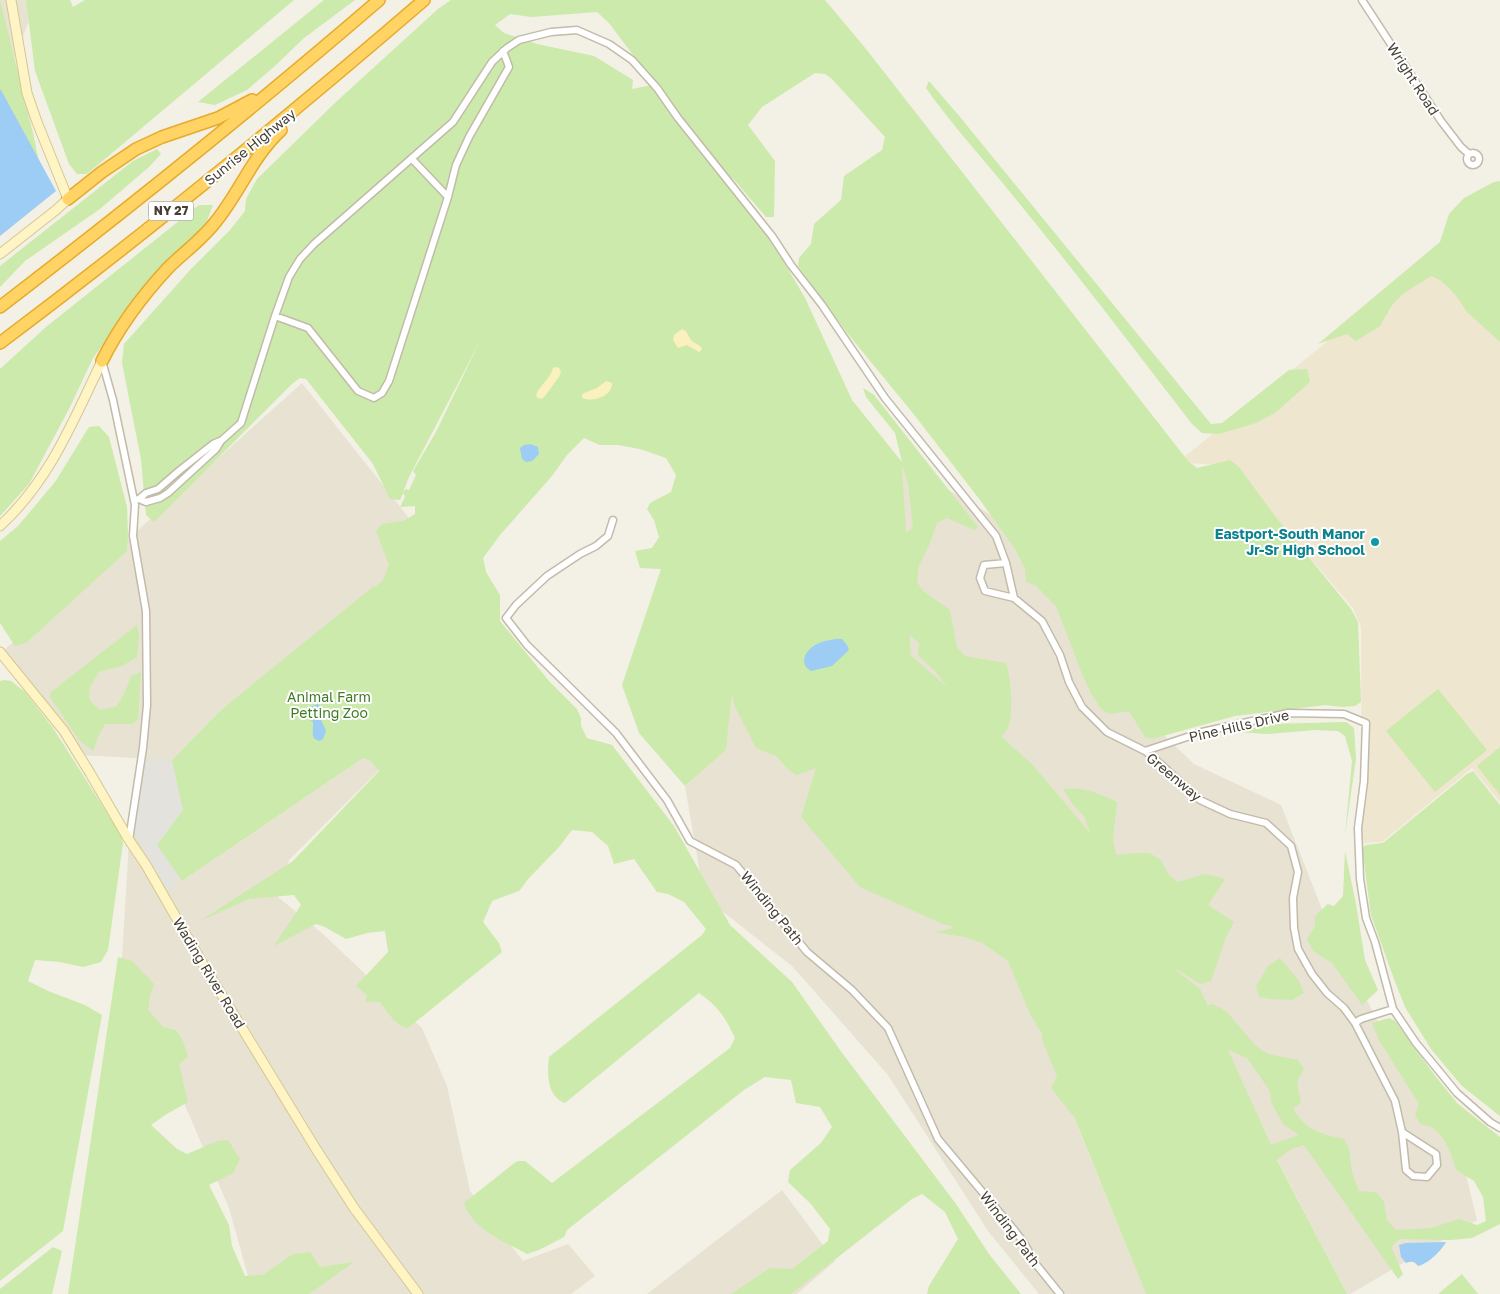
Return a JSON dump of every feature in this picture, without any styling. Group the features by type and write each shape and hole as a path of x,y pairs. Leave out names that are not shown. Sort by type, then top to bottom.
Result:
{"highway":[{"name":"Sunrise Highway","path":"0,307 143,196 379,0"},
{"name":"Sunrise Highway","path":"0,343 178,205 424,0"},
{"path":"68,199 102,172 136,149 162,137 210,121 234,110 293,73"},
{"path":"102,361 122,325 144,296 169,268 203,237 216,222 268,143 337,74"}],"main road":[{"path":"0,254 68,199 27,92 11,0"},
{"path":"0,526 25,499 52,462 102,361"},
{"name":"Wading River Road","path":"0,652 64,731 316,1149 354,1208 418,1294"}],"street":[{"name":"Wright Road","path":"1362,0 1441,121 1461,147 1469,154"},
{"path":"137,499 146,502 160,498 186,477 241,423 274,316 289,277 300,259 314,244 453,122 492,62 503,51 519,40 550,32 577,30 609,44 632,60 658,88 678,118 772,236 791,265 822,305 885,398 996,536 1006,564 1014,598"},
{"path":"274,316 308,328 358,391 374,398 382,393 389,381 448,197 456,165 469,137 509,67 503,51"},
{"path":"412,159 448,197"},
{"path":"102,361 137,499 133,536 146,611 147,705 143,748 129,840"},
{"path":"137,499 146,493 158,489 213,444 222,440"},
{"path":"180,470 186,477"},
{"name":"Winding Path","path":"614,520 608,536 596,546 580,554 547,576 516,605 506,618 527,645 616,733 667,800 690,841 736,865 807,952 852,990 888,1028 938,1138 1015,1231 1035,1263 1060,1294"},
{"name":"Greenway","path":"1006,564 984,565 980,578 985,591 1014,598 1042,621 1060,655 1069,682 1082,707 1107,732 1145,751 1200,800 1230,814 1266,823 1292,846 1298,872 1293,898 1294,928 1298,949 1327,993 1344,1008 1355,1023 1395,1101 1402,1132 1406,1170 1413,1176 1427,1177 1437,1165 1436,1154 1402,1132"},
{"name":"Pine Hills Drive","path":"1145,751 1202,732 1288,713 1344,714 1366,723 1364,781 1358,828 1360,879 1366,918 1375,942 1393,1009"},
{"path":"1355,1023 1361,1019 1393,1009 1416,1043 1457,1093 1490,1122 1500,1128"}],"shaded area":[{"path":"0,0 38,0 0,90"},
{"path":"1453,240 1500,298 1500,802 1472,768 1382,842 1362,843 1361,627 1353,608 1231,466 1178,462"},
{"path":"302,383 432,547 384,648 374,587 222,709 172,760 79,755 1,653"},
{"path":"902,463 1034,540 1099,673 1194,764 1281,805 1329,927 1402,1068 1460,1150 1477,1220 1347,1294 1276,1157 1137,940 1105,851 1034,766 911,655"},
{"path":"759,627 819,761 998,932 1044,994 1065,1096 1146,1294 1039,1294 988,1231 888,1075 792,966 704,897 685,786 726,750 736,657"},
{"path":"398,734 377,772 289,860 278,897 323,934 422,1028 447,1086 470,1191 523,1261 568,1244 595,1276 571,1294 253,1294 229,1208 122,958 129,841 164,895"},
{"path":"142,758 172,760 183,810 157,845 182,881 168,892 131,831"},
{"path":"782,1190 835,1261 797,1294 647,1294"}],"green space":[{"path":"0,0 33,133 44,187 0,163"},
{"path":"26,0 70,0 73,7 85,0 294,0 87,174 77,174 69,164 35,71"},
{"path":"324,0 355,0 304,38 247,90 215,105 198,102"},
{"name":"Animal Farm Petting Zoo","path":"451,0 825,0 866,49 1188,461 1197,468 1230,460 1239,467 1275,516 1351,609 1358,622 1361,702 1355,706 1325,705 1235,716 1152,739 1145,737 1129,711 1110,714 1101,709 1082,674 1056,606 1035,585 1026,582 1025,569 1015,549 980,500 912,412 848,334 798,266 799,258 811,244 814,224 841,200 844,176 882,150 885,137 832,79 825,74 815,73 762,107 748,125 775,161 774,217 766,217 731,176 805,298 852,400 902,462 895,433 866,397 863,388 874,395 978,527 974,530 947,518 937,523 919,566 917,582 923,591 950,610 957,648 965,656 1006,663 1011,688 1011,708 1009,725 1006,732 1001,736 1034,766 1091,834 1084,816 1074,806 1063,789 1091,791 1117,802 1113,839 1116,855 1149,853 1160,859 1169,875 1178,882 1205,874 1225,879 1208,905 1234,922 1226,937 1211,981 1201,984 1172,967 1200,989 1208,1006 1213,1004 1226,1011 1256,1046 1268,1054 1298,1060 1304,1069 1297,1082 1301,1103 1293,1108 1303,1121 1314,1130 1344,1139 1349,1149 1352,1172 1359,1191 1376,1192 1384,1202 1387,1220 1396,1230 1431,1228 1459,1219 1477,1225 1486,1221 1483,1197 1474,1181 1456,1170 1450,1152 1439,1133 1429,1126 1421,1125 1415,1115 1419,1104 1379,1040 1372,1023 1389,1018 1395,1021 1458,1104 1500,1137 1500,1224 1472,1238 1451,1240 1400,1239 1391,1247 1403,1274 1398,1279 1304,1145 1291,1149 1277,1160 1347,1294 1146,1294 1074,1117 1051,1088 1057,1076 1042,1040 1042,1034 1030,1014 1008,961 982,943 965,937 934,932 951,929 952,926 943,924 860,887 801,817 816,768 797,775 790,771 776,756 756,748 735,707 732,695 726,750 685,786 639,733 622,685 661,569 640,568 635,551 652,548 659,537 654,520 647,509 650,503 671,492 676,475 666,458 640,449 618,445 600,445 584,438 567,455 552,476 500,535 483,558 486,572 500,595 500,621 549,681 577,709 581,718 581,726 587,738 612,745 674,826 730,925 792,982 840,1050 956,1204 989,1254 1021,1294 927,1294 929,1286 958,1239 945,1212 922,1194 912,1199 791,1294 731,1294 770,1268 792,1269 828,1241 830,1229 811,1204 788,1182 790,1170 821,1143 832,1127 820,1107 796,1103 791,1080 765,1077 744,1090 567,1230 564,1237 539,1250 527,1254 490,1234 474,1220 464,1203 513,1164 518,1161 525,1161 552,1183 730,1048 735,1038 721,1013 699,993 565,1103 555,1096 548,1077 549,1057 702,935 706,929 684,902 668,894 657,892 634,859 614,864 608,846 592,832 572,830 519,891 492,901 483,922 499,943 502,952 408,1028 396,1022 380,1002 365,1002 367,995 356,986 388,952 385,931 367,933 346,939 316,924 274,946 301,905 294,895 249,899 200,921 293,861 379,771 371,761 363,758 182,881 163,896 129,841 142,758 172,760 222,709 383,580 389,565 376,531 382,524 403,521 415,514 415,506 400,507 405,497 403,493 400,500 390,499 373,464 306,379 300,378 154,522 146,515 141,459 122,363 124,344 191,269 230,230 245,211 246,199 257,179 337,101 438,9","holes":["597,12 609,23 657,84 632,89 633,80 594,56 537,44 504,33 495,25 510,14 531,17","480,341 436,432 413,471 416,475 409,490 406,489 403,492 409,477","902,464 908,484 913,527 906,533","910,635 919,643 918,655 934,670 948,688 911,655","1228,1050 1247,1058 1270,1091 1271,1102 1283,1124 1299,1135 1271,1145"]},
{"path":"929,81 1211,424 1222,423 1289,370 1307,369 1310,382 1275,413 1256,423 1219,434 1202,433 1192,424 1063,258 948,117 926,88"},
{"path":"157,149 161,154 149,167 100,209 25,261 0,287 0,266 133,161"},
{"path":"1500,181 1500,342 1466,311 1456,296 1442,281 1431,276 1404,293 1392,305 1380,326 1356,341 1347,334 1318,344 1440,242 1449,214 1464,198 1494,182"},
{"path":"199,205 213,205 207,221 196,235 170,258 93,358 69,409 29,484 0,516 0,369 46,327"},
{"path":"99,426 109,437 127,507 127,551 26,643 15,646 0,623 0,541 18,526 55,482 89,427"},
{"path":"137,625 139,636 137,657 122,666 99,672 90,688 89,697 91,702 101,710 117,706 131,676 141,672 138,720 132,724 105,724 93,751 79,740 50,697 51,692"},
{"path":"0,681 11,681 25,692 53,728 121,835 123,843 108,950 101,962 83,967 60,962 35,960 28,981 85,1005 102,1015 63,1231 0,1281"},
{"path":"1438,689 1487,750 1435,792 1386,731"},
{"path":"1346,722 1354,728 1356,759 1345,835 1352,761 1345,736 1338,731 1316,730 1267,734 1237,732 1270,724"},
{"path":"1500,747 1500,795 1477,766"},
{"path":"1473,771 1500,805 1500,1116 1462,1086 1431,1049 1405,1007 1371,915 1362,848 1366,845 1383,843"},
{"path":"1345,851 1365,960 1378,990 1362,1005 1332,963 1313,951 1307,939 1315,926 1315,916 1328,904 1334,906 1343,896"},
{"path":"118,957 132,961 154,984 148,1010 163,1027 176,1030 183,1041 188,1057 179,1064 188,1102 151,1125 177,1149 187,1154 218,1141 228,1140 240,1159 233,1173 209,1185 229,1225 232,1246 245,1276 263,1275 293,1254 310,1252 320,1267 354,1262 309,1294 68,1294"},
{"path":"1280,958 1299,981 1304,993 1292,1000 1259,997 1256,986 1268,966"},
{"path":"53,1247 62,1251 52,1294 0,1294 0,1289"},
{"path":"1462,1274 1478,1294 1438,1294"}],"sand":[{"path":"682,329 686,331 691,340 702,348 701,351 699,352 687,345 678,348 673,340 674,335"},
{"path":"556,367 561,372 559,377 542,399 538,398 536,396 537,392 553,368"},
{"path":"606,381 612,383 606,395 591,400 582,398 584,393 597,388"}],"water":[{"path":"0,90 56,191 0,236"},
{"path":"530,444 538,447 539,454 532,461 526,462 522,459 520,448"},
{"path":"842,639 849,650 832,666 811,671 807,668 804,661 809,650 819,643"},
{"path":"318,704 323,710 321,720 326,731 323,739 320,741 313,736 313,722 309,719 306,711"},
{"path":"1446,1242 1434,1256 1422,1265 1418,1266 1413,1262 1406,1263 1401,1257 1399,1245 1406,1243"}],"place":[{"name":"Eastport-South Manor Jr-Sr High School","path":"1375,542"}]}
